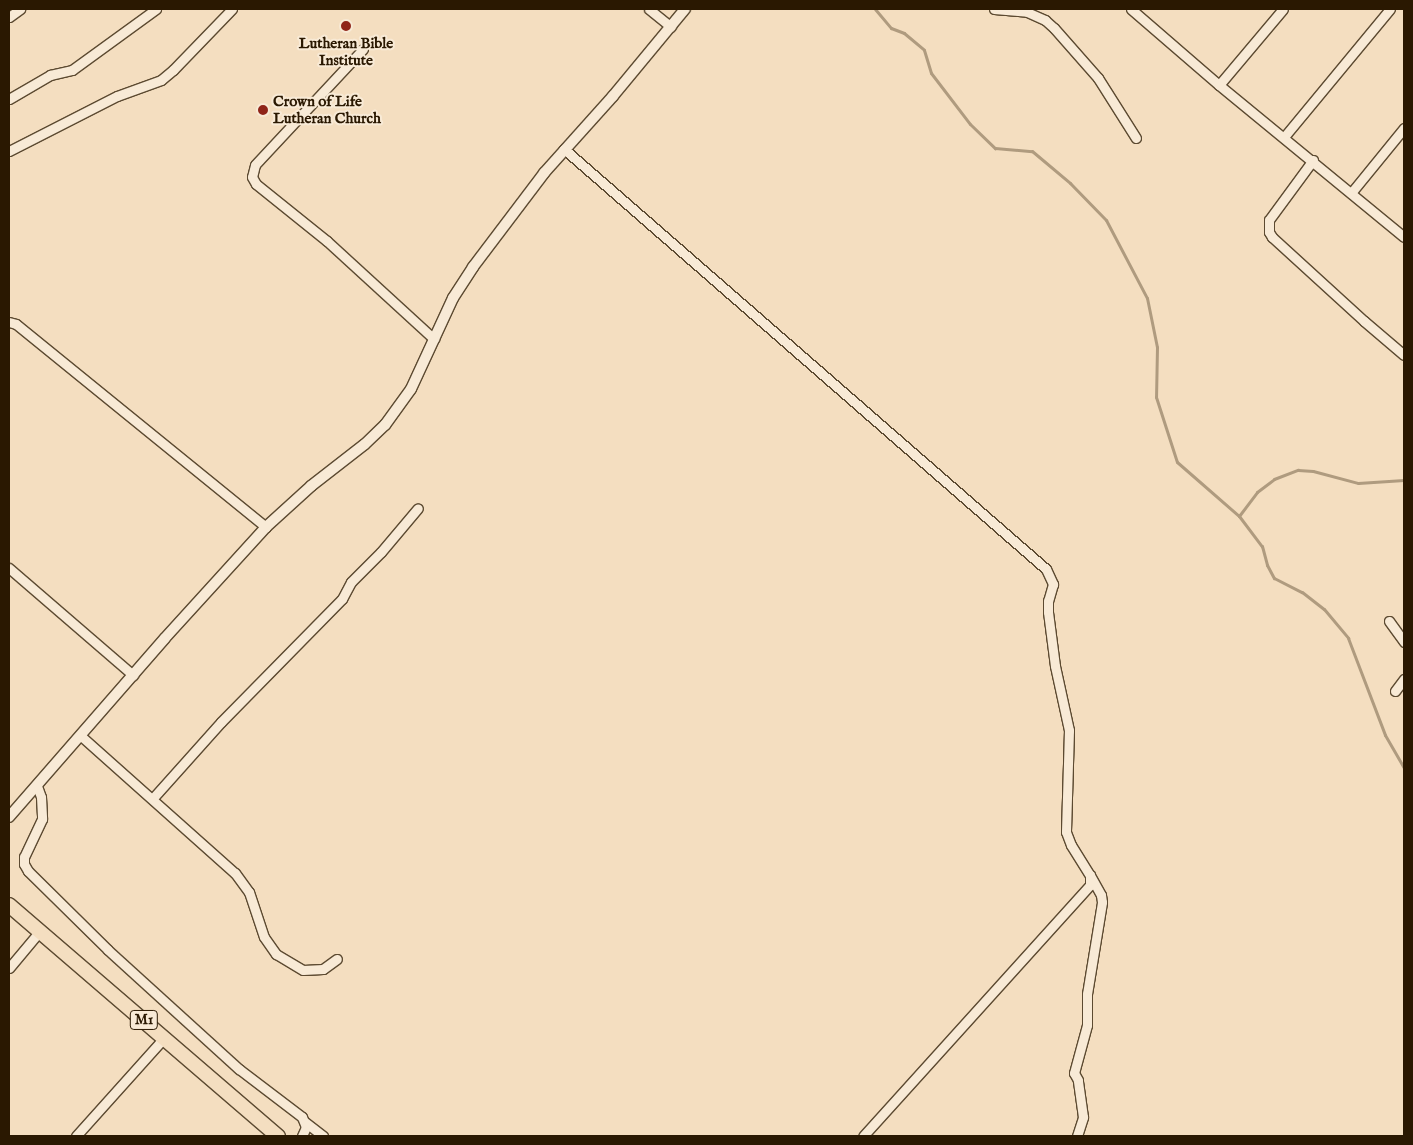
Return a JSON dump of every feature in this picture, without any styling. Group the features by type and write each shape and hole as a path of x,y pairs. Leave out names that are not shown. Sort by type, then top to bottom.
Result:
{"highway":[{"name":"M1","path":"9,905 278,1136"}],"street":[{"path":"9,17 20,9"},
{"path":"9,99 50,75 72,70 156,9"},
{"path":"9,151 117,96 161,80 232,9"},
{"path":"649,9 671,27"},
{"path":"9,817 266,527 311,486 358,450 385,425 410,388 453,298 473,267 564,149 613,96 685,9"},
{"path":"994,9 1027,12 1045,20 1054,28 1098,78 1136,138"},
{"path":"1131,9 1219,85 1313,160 1404,237"},
{"path":"1219,85 1283,9"},
{"path":"1284,137 1390,9"},
{"path":"363,48 254,165 252,177 256,184 327,241 434,338"},
{"path":"1351,193 1404,128"},
{"path":"564,149 753,312 1046,569 1051,576 1053,584 1048,601 1048,612 1055,666 1069,730 1066,832 1071,845 1101,895 1102,902 1087,994 1087,1025 1074,1073 1078,1080 1083,1117 1077,1136"},
{"path":"1313,160 1269,220 1269,232 1272,237 1364,321 1404,355"},
{"path":"9,322 16,324 266,527"},
{"path":"153,798 221,722 342,599 351,582 381,552 418,508"},
{"path":"9,568 133,675"},
{"path":"1389,621 1404,642"},
{"path":"1395,690 1404,679"},
{"path":"81,736 153,798 235,873 249,892 264,937 276,954 303,970 323,969 337,959"},
{"path":"37,786 41,797 42,819 24,857 24,864 28,872 108,950 231,1062 297,1113 323,1136"},
{"path":"864,1136 1090,884 1090,875"},
{"path":"9,968 40,931"},
{"path":"76,1136 164,1038"},
{"path":"302,1136 305,1122"}],"waterway":[{"path":"875,9 891,28 904,33 924,50 931,73 970,124 995,148 1032,151 1070,183 1106,220 1147,298 1157,347 1156,397 1177,462 1239,516 1262,546 1267,565 1274,578 1302,592 1324,609 1348,638 1385,735 1404,768"},
{"path":"1239,516 1257,492 1274,479 1298,470 1313,471 1358,483 1404,480"}],"place":[{"name":"Lutheran Bible Institute","path":"346,26"},
{"name":"Crown of Life Lutheran Church","path":"263,110"}]}
